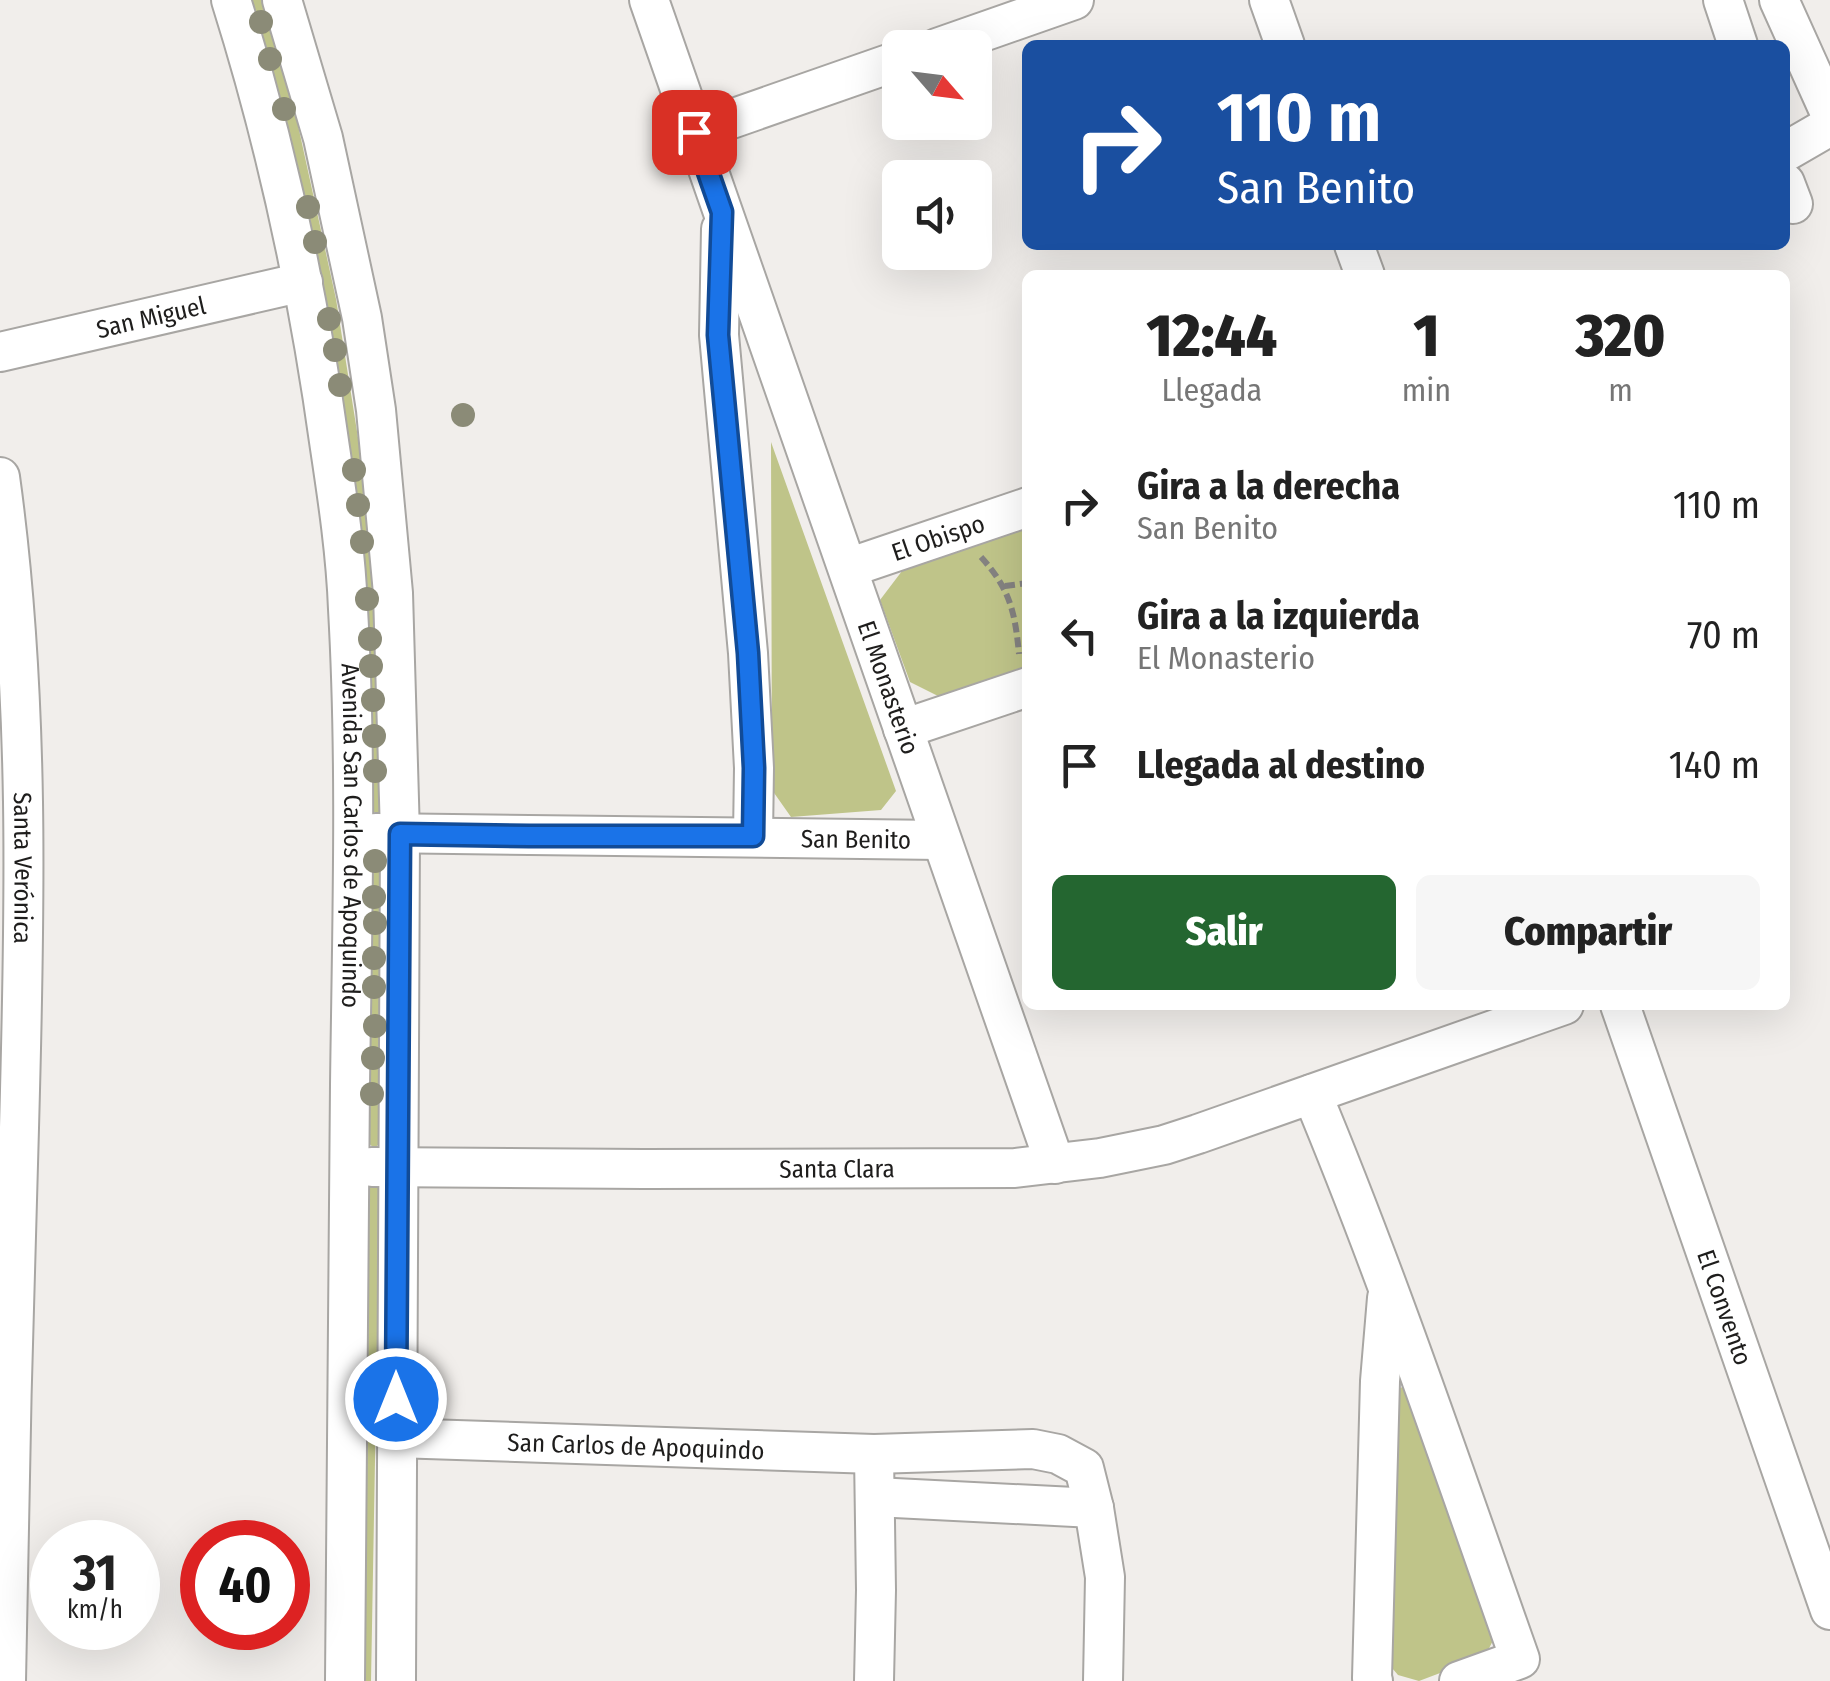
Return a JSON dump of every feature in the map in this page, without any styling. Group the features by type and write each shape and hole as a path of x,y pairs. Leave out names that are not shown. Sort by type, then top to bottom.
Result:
{"street":[{"name":"Avenida San Carlos de Apoquindo","path":"231,0 248,53 303,282 337,498 348,607 353,833 345,1681"},
{"name":"Avenida San Carlos de Apoquindo","path":"282,0 323,138 362,318 376,410 393,593 400,834 396,1681"},
{"name":"El Monasterio","path":"649,0 1055,1164"},
{"path":"988,30 1074,0"},
{"path":"1269,0 1283,40"},
{"path":"1723,0 1736,40"},
{"path":"1779,0 1830,113"},
{"path":"694,132 882,66"},
{"path":"1790,149 1830,126"},
{"name":"El Monasterio","path":"722,212 718,335 748,653 753,836"},
{"name":"San Miguel","path":"0,352 303,282"},
{"name":"Santa Verónica","path":"0,477 13,591 24,803 6,1681"},
{"name":"El Obispo","path":"848,568 1022,509"},
{"path":"903,729 1022,688"},
{"name":"San Benito","path":"353,833 941,840"},
{"name":"Santa Clara","path":"349,1167 1015,1168 1055,1164 1164,1145 1550,1010"},
{"name":"El Convento","path":"1622,1010 1830,1610"},
{"path":"1312,1094 1352,1190 1520,1659 1459,1681"},
{"path":"1374,1681 1380,1381 1387,1290"},
{"name":"San Carlos de Apoquindo","path":"396,1438 874,1454 1033,1449 1058,1454 1084,1468 1094,1508 1105,1576 1102,1681"},
{"path":"874,1454 874,1681"},
{"path":"875,1497 1094,1508"}],"path":[{"path":"956,532 1005,586 1016,625 1022,688"},
{"path":"1005,586 1022,583"}],"green space":[{"path":"246,0 261,0 287,75 336,299 359,444 376,611 384,810 380,814 373,812 364,629"},
{"path":"771,442 896,791 881,810 791,817 772,790"},
{"path":"1022,528 1022,671 944,699 910,682 880,600 902,571"},
{"path":"378,851 384,854 381,1143 374,1148 366,1141 371,858"},
{"path":"369,1183 380,1187 371,1681 359,1681 365,1191"},
{"path":"1407,1386 1498,1631 1485,1656 1419,1681 1398,1675 1386,1661 1392,1390"}],"route":[{"path":"396,1399 400,834 753,836 748,653 718,335 722,212 694,132"}]}
